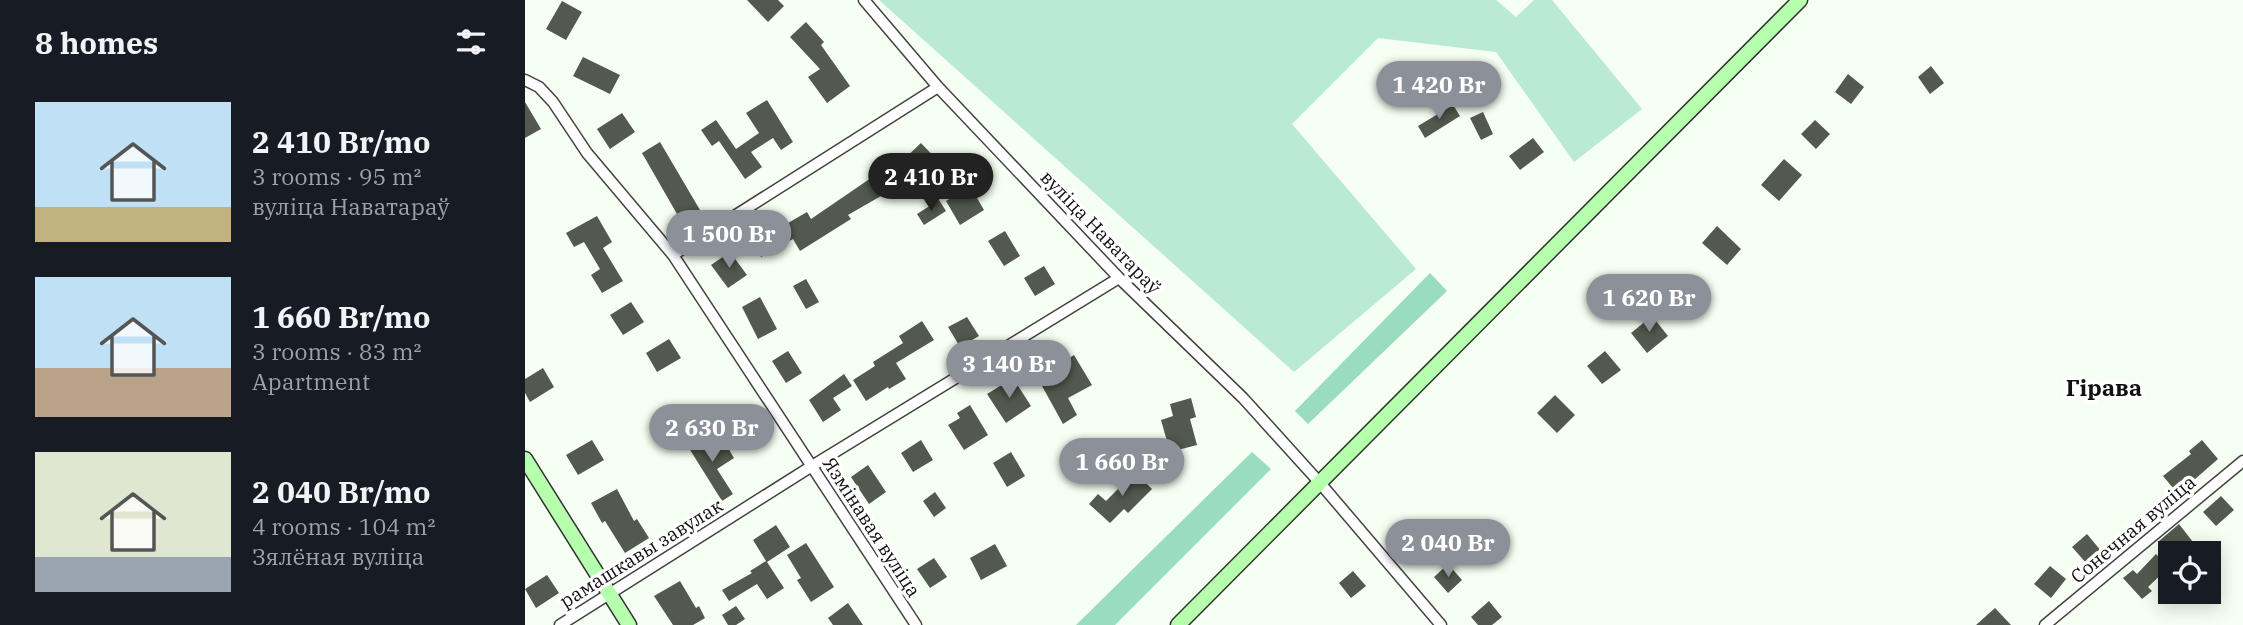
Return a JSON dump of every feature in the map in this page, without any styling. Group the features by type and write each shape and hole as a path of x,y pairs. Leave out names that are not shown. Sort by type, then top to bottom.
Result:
{"main road":[{"path":"1178,625 1800,0"},
{"path":"525,458 629,625"}],"street":[{"name":"вуліца Наватараў","path":"864,0 938,87 1119,278 1243,398 1361,530 1441,625"},
{"name":"Язмінавая вуліца","path":"525,80 539,87 553,102 587,153 673,255 916,625"},
{"path":"673,255 938,87"},
{"name":"рамашкавы завулак","path":"560,625 812,466 1119,278"},
{"name":"Сонечная вуліца","path":"2045,625 2243,461"}],"green space":[{"path":"879,0 1496,0 1516,17 1534,0 1552,0 1642,109 1574,162 1496,52 1378,38 1292,124 1416,269 1294,372"},
{"path":"1430,273 1447,291 1308,424 1295,411"},
{"path":"1252,452 1271,469 1115,625 1076,625"}],"building":[{"path":"747,0 778,0 784,6 768,22"},
{"path":"562,1 582,12 566,40 546,29"},
{"path":"806,22 824,42 821,45 850,86 827,103 808,77 820,69 790,37"},
{"path":"583,57 620,75 610,94 573,76"},
{"path":"1931,66 1944,83 1930,94 1918,77"},
{"path":"1848,74 1864,87 1851,104 1835,92"},
{"path":"767,100 793,142 781,150 773,138 751,152 762,167 745,179 719,141 712,146 701,130 716,120 736,149 759,133 746,113"},
{"path":"525,102 541,129 525,138"},
{"path":"1453,105 1460,116 1425,138 1418,126"},
{"path":"1483,112 1493,134 1481,140 1470,118"},
{"path":"622,113 635,132 610,149 597,129"},
{"path":"1815,120 1830,134 1816,149 1801,134"},
{"path":"1533,138 1544,152 1520,170 1509,156"},
{"path":"660,142 700,210 681,221 642,153"},
{"path":"921,143 941,164 928,177 919,169 897,183 884,163 899,154 903,160"},
{"path":"1784,159 1802,175 1779,201 1761,185"},
{"path":"871,178 881,196 848,215 851,219 800,251 793,239 761,257 752,240 767,231 769,234 807,212 811,219"},
{"path":"970,186 984,210 960,225 946,201"},
{"path":"939,200 946,211 924,225 917,214"},
{"path":"597,216 612,242 603,248 623,281 602,293 591,275 600,269 584,242 574,247 566,233"},
{"path":"1717,226 1741,249 1727,265 1702,243"},
{"path":"1005,231 1020,256 1004,266 988,241"},
{"path":"730,252 747,275 728,288 711,265"},
{"path":"1044,266 1055,284 1035,296 1024,278"},
{"path":"806,279 819,302 806,309 793,286"},
{"path":"760,297 777,329 758,339 742,307"},
{"path":"631,302 644,322 623,335 610,315"},
{"path":"1652,316 1668,336 1647,353 1631,333"},
{"path":"967,317 979,336 960,347 948,327"},
{"path":"922,321 934,340 896,363 906,379 866,401 853,380 875,366 873,362 903,343 899,336"},
{"path":"669,339 681,358 657,372 646,353"},
{"path":"788,351 802,373 786,383 772,361"},
{"path":"1605,351 1621,370 1602,384 1587,366"},
{"path":"1074,355 1092,385 1068,398 1077,415 1063,424 1042,386 1055,379 1050,370"},
{"path":"543,368 554,387 530,402 525,393 525,379"},
{"path":"844,374 852,386 833,398 841,410 823,422 809,400"},
{"path":"1013,378 1031,406 1006,423 987,394"},
{"path":"1555,395 1575,415 1557,433 1537,413"},
{"path":"1191,398 1196,417 1190,419 1197,445 1170,452 1161,420 1173,416 1170,404"},
{"path":"970,405 988,435 964,450 948,425 960,418 957,413"},
{"path":"702,435 711,450 721,444 725,450 728,448 734,458 717,469 733,494 722,501 687,445"},
{"path":"592,440 604,460 578,475 566,455"},
{"path":"921,440 933,460 913,472 901,453"},
{"path":"2202,440 2218,459 2178,494 2163,476 2191,454 2189,451"},
{"path":"1011,452 1025,476 1007,487 993,463"},
{"path":"868,465 886,492 869,504 851,477"},
{"path":"1135,472 1152,489 1128,513 1124,509 1110,523 1089,504 1098,494 1106,501"},
{"path":"617,489 634,521 637,519 649,538 625,553 605,521 602,523 591,503"},
{"path":"935,492 946,508 934,517 923,501"},
{"path":"2221,496 2234,510 2216,526 2203,512"},
{"path":"1413,520 1431,540 1414,555 1397,536"},
{"path":"2179,524 2192,541 2159,541"},
{"path":"776,525 790,547 767,562 784,588 767,599 757,584 729,601 722,590 752,573 750,571 766,561 753,540"},
{"path":"2087,534 2102,552 2087,564 2072,547"},
{"path":"806,543 834,587 811,602 797,580 801,578 787,555"},
{"path":"995,544 1007,566 981,580 970,558"},
{"path":"2156,554 2158,556 2158,577 2148,587 2152,591 2142,599 2123,578 2133,570 2137,574"},
{"path":"934,558 947,577 930,588 917,569"},
{"path":"1448,564 1462,580 1448,593 1434,577"},
{"path":"2050,566 2066,579 2051,598 2034,584"},
{"path":"1353,571 1366,586 1351,598 1339,583"},
{"path":"547,575 559,593 536,608 525,589"},
{"path":"680,581 705,618 693,625 673,625 654,596"},
{"path":"1489,601 1502,617 1492,625 1478,625 1471,617"},
{"path":"848,603 863,625 833,625 828,618"},
{"path":"736,606 745,619 736,625 728,625 722,615"},
{"path":"1995,608 2011,625 1976,625"}],"district":[{"name":"Гірава","path":"2104,388"}]}
